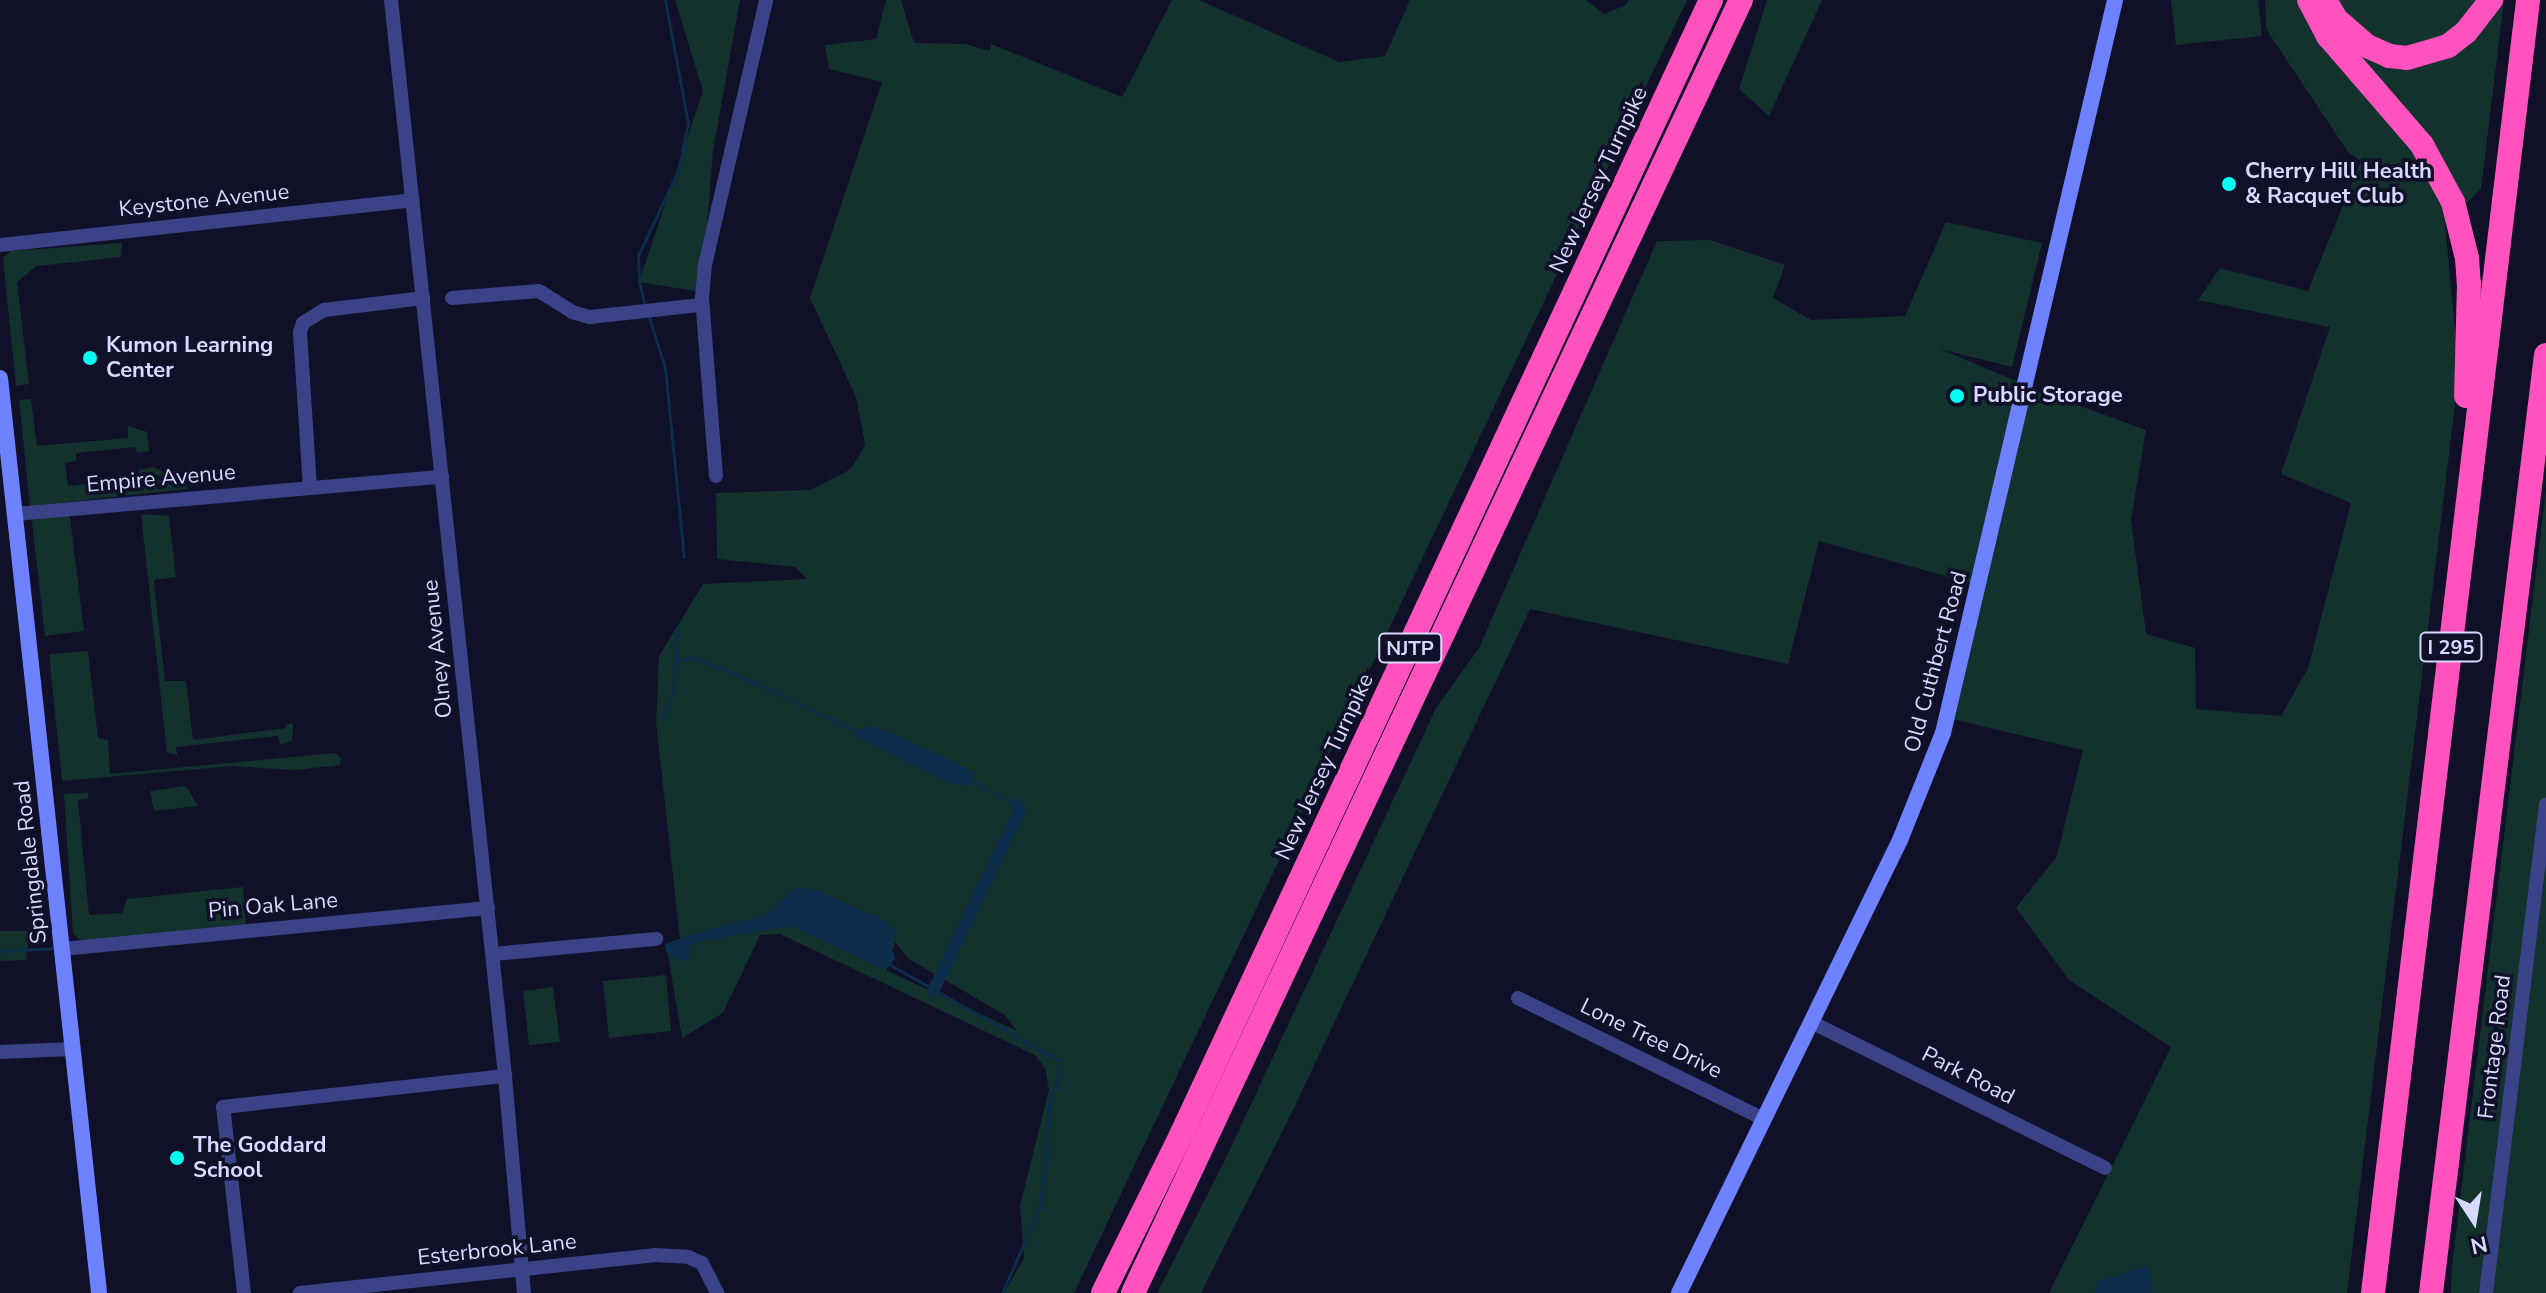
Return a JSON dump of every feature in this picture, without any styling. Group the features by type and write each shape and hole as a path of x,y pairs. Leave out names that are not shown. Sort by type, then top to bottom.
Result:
{"highway":[{"name":"New Jersey Turnpike","path":"1103,1293 1215,1063 1711,0"},
{"name":"NJTP","path":"1133,1293 1741,0"},
{"path":"2309,0 2328,36 2422,145 2459,219 2467,258 2469,326 2453,629"},
{"path":"2325,0 2336,19 2367,46 2389,56 2407,58 2448,46 2466,32 2491,0"},
{"name":"I 295","path":"2373,1293 2528,0"},
{"name":"I 295","path":"2431,1293 2546,355"},
{"path":"2520,566 2546,440"}],"street":[{"name":"Olney Avenue","path":"391,0 493,954 524,1293"},
{"path":"716,476 701,305 705,265 766,0"},
{"name":"Old Cuthbert Road","path":"1679,1293 1900,840 1943,733 2115,0"},
{"name":"Keystone Avenue","path":"0,245 413,200"},
{"path":"452,298 526,290 544,292 572,312 590,317 701,305"},
{"path":"310,488 300,332 303,323 324,310 423,298"},
{"name":"Springdale Road","path":"0,378 99,1293"},
{"name":"Empire Avenue","path":"15,514 442,477"},
{"name":"Frontage Road","path":"2486,1293 2546,805"},
{"name":"Pin Oak Lane","path":"62,949 488,908"},
{"path":"493,954 656,939"},
{"name":"Lone Tree Drive","path":"1518,998 1764,1119"},
{"name":"Park Road","path":"1811,1022 2105,1168"},
{"path":"0,1052 73,1049"},
{"path":"244,1293 223,1107 505,1076"},
{"name":"Esterbrook Lane","path":"300,1293 654,1255 688,1257 697,1261 711,1278 717,1293"}],"green space":[{"path":"675,0 740,0 713,151 702,292 639,282 703,91"},
{"path":"886,0 901,0 914,43 965,44 990,51 991,44 1122,97 1172,0 1199,0 1339,62 1385,56 1410,0 1586,0 1604,14 1626,5 1629,0 1687,0 1074,1293 1004,1293 1024,1258 1020,1206 1049,1090 1045,1068 1035,1055 780,934 760,935 723,1013 682,1038 666,944 680,939 656,722 659,656 703,584 807,579 795,567 717,559 716,493 810,490 851,469 865,445 856,397 810,298 882,82 829,69 825,45 876,39","holes":["895,942 909,959 1005,1015 1017,1031 886,970"]},
{"path":"1767,0 1822,0 1769,116 1739,89"},
{"path":"2171,0 2258,0 2262,36 2176,45"},
{"path":"2265,0 2504,0 2481,189 2445,224 2459,372 2347,1293 2049,1293 2171,1047 2069,980 2016,908 2057,856 2083,750 1948,718 1978,585 1819,541 1788,664 1530,609 1293,1110 1201,1293 1157,1293 1224,1162 1436,708 1479,648 1657,241 1710,240 1785,265 1773,298 1811,320 1905,316 1946,222 2042,243 2012,367 1940,349 2047,394 2146,430 2131,520 2146,634 2195,648 2196,709 2281,716 2308,668 2351,503 2281,474 2330,327 2198,300 2220,268 2308,291 2361,161 2348,152 2266,29"},
{"path":"122,243 121,257 37,266 17,282 29,384 16,386 3,258 11,251"},
{"path":"31,399 37,446 128,438 128,426 147,432 149,451 137,453 136,447 76,453 76,461 65,463 68,486 139,478 139,470 153,467 187,482 187,489 30,506 19,400"},
{"path":"2546,490 2546,1293 2451,1293 2452,1266"},
{"path":"69,510 84,631 45,636 31,513"},
{"path":"141,514 169,516 176,577 154,580 154,584 165,681 186,681 193,740 286,728 286,725 293,723 292,741 280,745 278,736 176,747 177,755 167,753"},
{"path":"88,651 98,738 108,740 110,774 336,753 341,758 340,765 296,770 232,766 62,781 49,654"},
{"path":"186,786 198,806 154,811 150,791"},
{"path":"88,793 88,798 78,800 89,915 122,913 127,899 243,887 246,925 82,941 73,934 64,794"},
{"path":"0,931 29,931 26,960 0,961"},
{"path":"666,975 671,1031 609,1038 603,981"},
{"path":"553,987 560,1042 529,1045 523,991"}],"water":[{"path":"869,726 899,736 973,772 969,786 949,783 856,736 858,730"},
{"path":"797,887 816,890 888,922 897,935 891,946 895,959 886,970 791,926 695,942 689,948 689,959 678,961 666,952 665,944 706,930 765,916"},
{"path":"2144,1266 2149,1269 2152,1293 2095,1293 2098,1282"}],"waterway":[{"path":"645,307 639,282 638,256 679,168 688,123 665,0"},
{"path":"648,314 665,368 684,557"},
{"path":"663,717 673,691 677,628"},
{"path":"675,659 694,658 738,675 858,732"},
{"path":"968,779 1017,805"},
{"path":"933,991 1020,810 1017,805"},
{"path":"0,951 56,948"},
{"path":"887,963 1060,1061 1060,1076 1049,1105 1047,1154 1039,1209 1002,1293"}],"place":[{"name":"Cherry Hill Health & Racquet Club","path":"2229,184"},
{"name":"Kumon Learning Center","path":"90,358"},
{"name":"Public Storage","path":"1957,396"},
{"name":"The Goddard School","path":"177,1158"}]}
